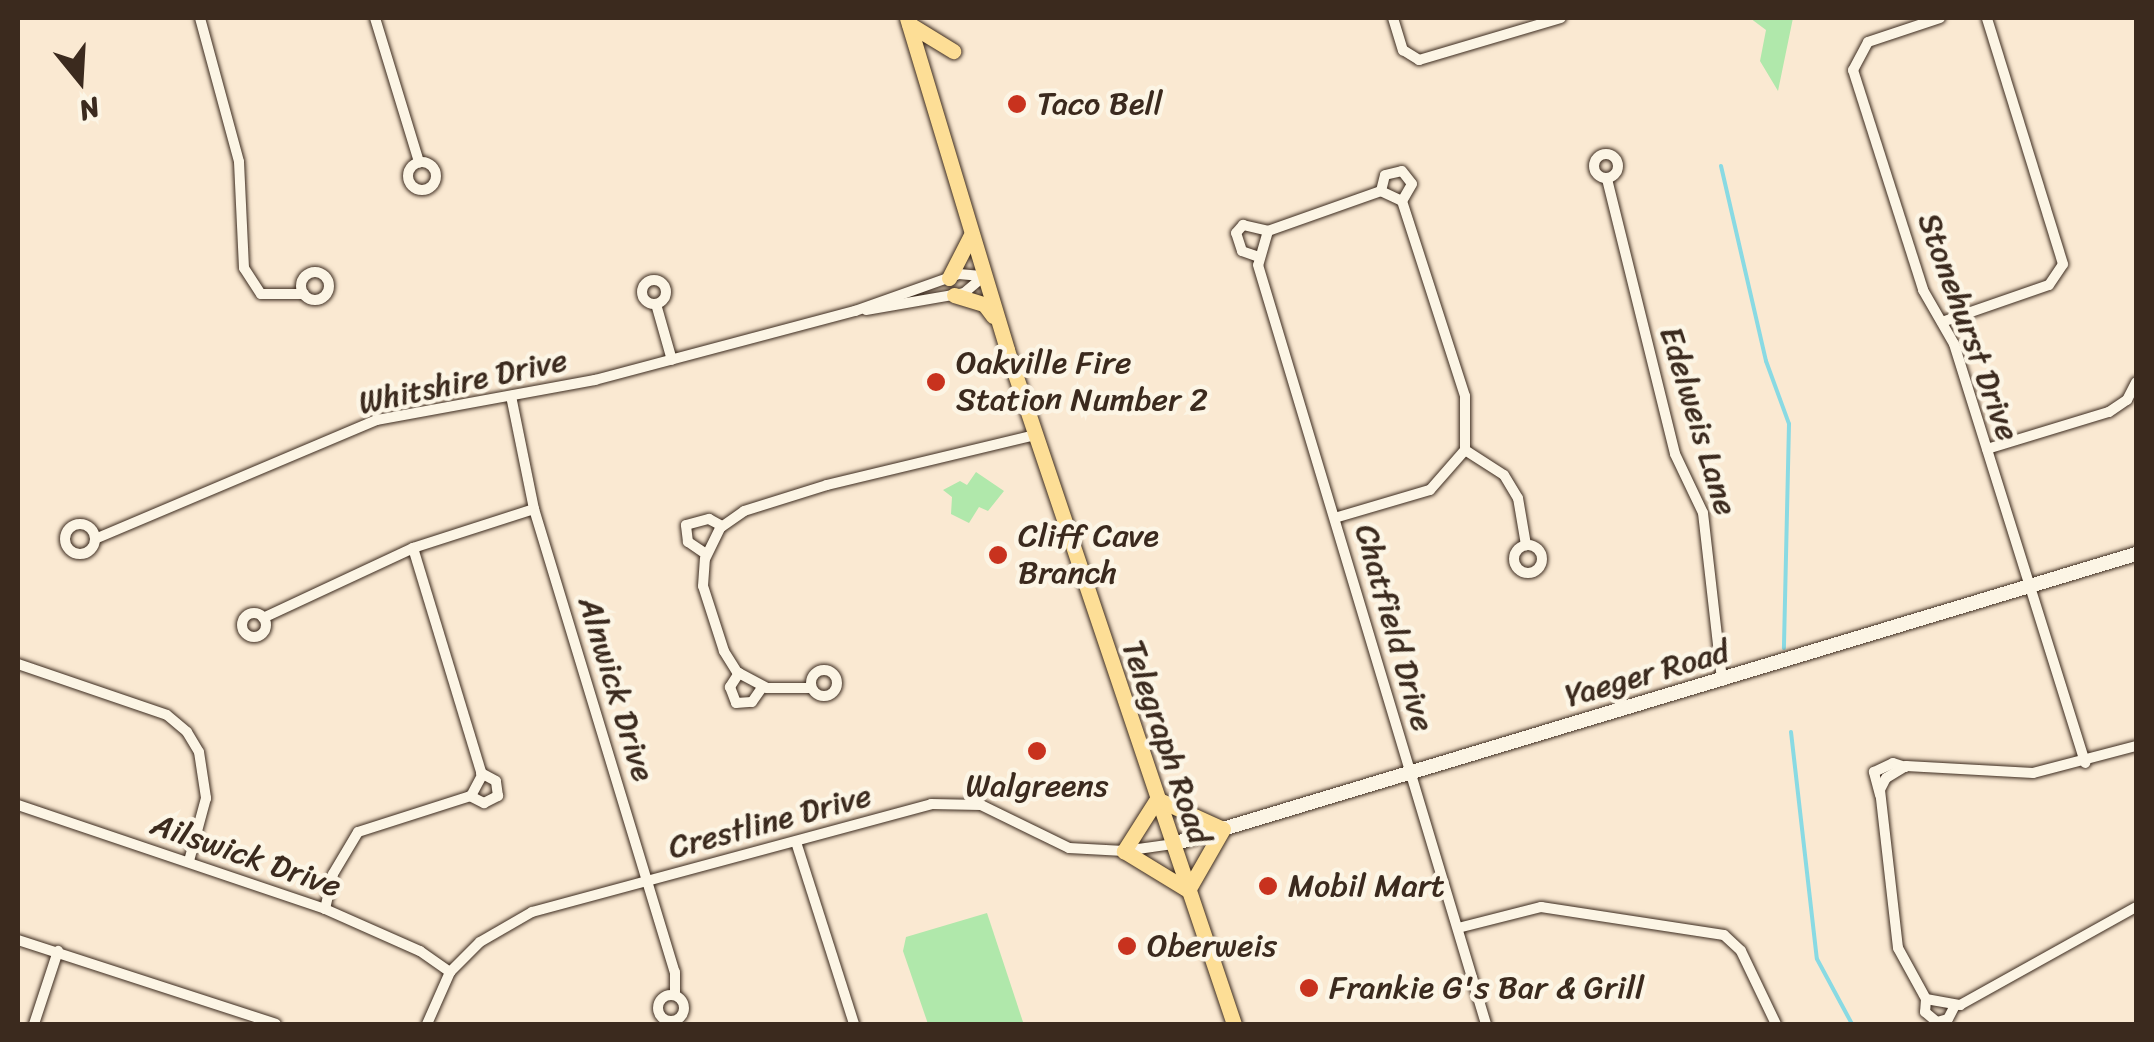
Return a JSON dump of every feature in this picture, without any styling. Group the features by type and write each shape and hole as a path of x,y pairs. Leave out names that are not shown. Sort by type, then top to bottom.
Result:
{"main road":[{"path":"908,21 952,51"},
{"name":"Telegraph Road","path":"908,21 998,322 1234,1024"},
{"path":"949,278 972,235"},
{"path":"954,294 984,304 998,322"},
{"path":"1157,799 1223,829 1188,890 1124,851 1157,799"}],"street":[{"path":"200,18 239,162 244,268 261,294 304,294"},
{"path":"375,18 419,162"},
{"path":"1393,18 1407,55 1426,60 1560,18"},
{"name":"Stonehurst Drive","path":"1940,18 1868,42 1853,70 1923,290 1942,322 1987,449 2085,763"},
{"path":"1942,322 2049,285 2062,264 1987,18"},
{"path":"1381,191 1384,175 1402,171 1412,184 1402,201"},
{"name":"Edelweis Lane","path":"1608,179 1675,454 1703,513 1722,681"},
{"path":"1260,251 1268,231 1381,191 1402,201 1465,396 1465,450 1430,490 1338,517"},
{"name":"Chatfield Drive","path":"1268,231 1243,225 1236,233 1242,251 1260,251 1409,773 1486,1024"},
{"name":"Whitshire Drive","path":"95,539 377,420 511,396 672,360 855,311 949,278 984,276"},
{"name":"Whitshire Drive","path":"855,311 954,294 984,276"},
{"path":"656,304 672,360"},
{"path":"1987,449 2109,412 2136,382"},
{"name":"Alnwick Drive","path":"511,396 534,509 675,972 675,995"},
{"path":"811,688 762,686 739,673 724,651 703,586 706,554 722,526 744,510 827,485 1035,435"},
{"path":"1465,450 1504,475 1518,498 1526,545"},
{"path":"263,618 412,548 534,509"},
{"path":"706,554 688,542 686,525 709,519 722,526"},
{"path":"412,548 481,773 470,796"},
{"name":"Yaeger Road","path":"1172,844 2136,554"},
{"path":"18,664 167,716 187,732 199,752 206,798 189,862"},
{"path":"739,673 730,688 736,704 752,702 762,686"},
{"path":"2136,746 2085,763 2033,773 1893,764 1874,772 1898,948 1926,1000 1924,1012 1937,1022 1948,1019 1954,1007 2136,907"},
{"path":"1880,794 1886,778 1905,767"},
{"path":"325,909 333,874 358,832 470,796 484,803 498,796 496,781 481,773"},
{"name":"Crestline Drive","path":"428,1024 450,972 480,942 532,912 953,802 1006,814 1069,848 1124,851 1172,844"},
{"name":"Ailswick Drive","path":"18,805 325,909 420,952 450,972"},
{"path":"796,842 854,1024"},
{"path":"1458,928 1541,907 1724,936 1741,951 1776,1024"},
{"path":"18,940 276,1024"},
{"path":"34,1024 58,952"},
{"path":"1926,1000 1954,1007"}],"green space":[{"path":"1750,18 1793,18 1778,91 1760,61 1766,30"},
{"path":"976,472 1004,491 988,511 979,507 969,523 951,514 952,497 943,490 960,481 967,485"},
{"path":"987,913 1023,1022 928,1024 903,951 906,937"}],"waterway":[{"path":"1721,166 1766,361 1789,424 1784,648"},
{"path":"1791,732 1817,959 1852,1024"}],"place":[{"name":"Taco Bell","path":"1017,104"},
{"name":"Oakville Fire Station Number 2","path":"936,382"},
{"name":"Cliff Cave Branch","path":"998,555"},
{"name":"Walgreens","path":"1037,751"},
{"name":"Mobil Mart","path":"1268,886"},
{"name":"Oberweis","path":"1127,946"},
{"name":"Frankie G's Bar & Grill","path":"1309,988"}]}
